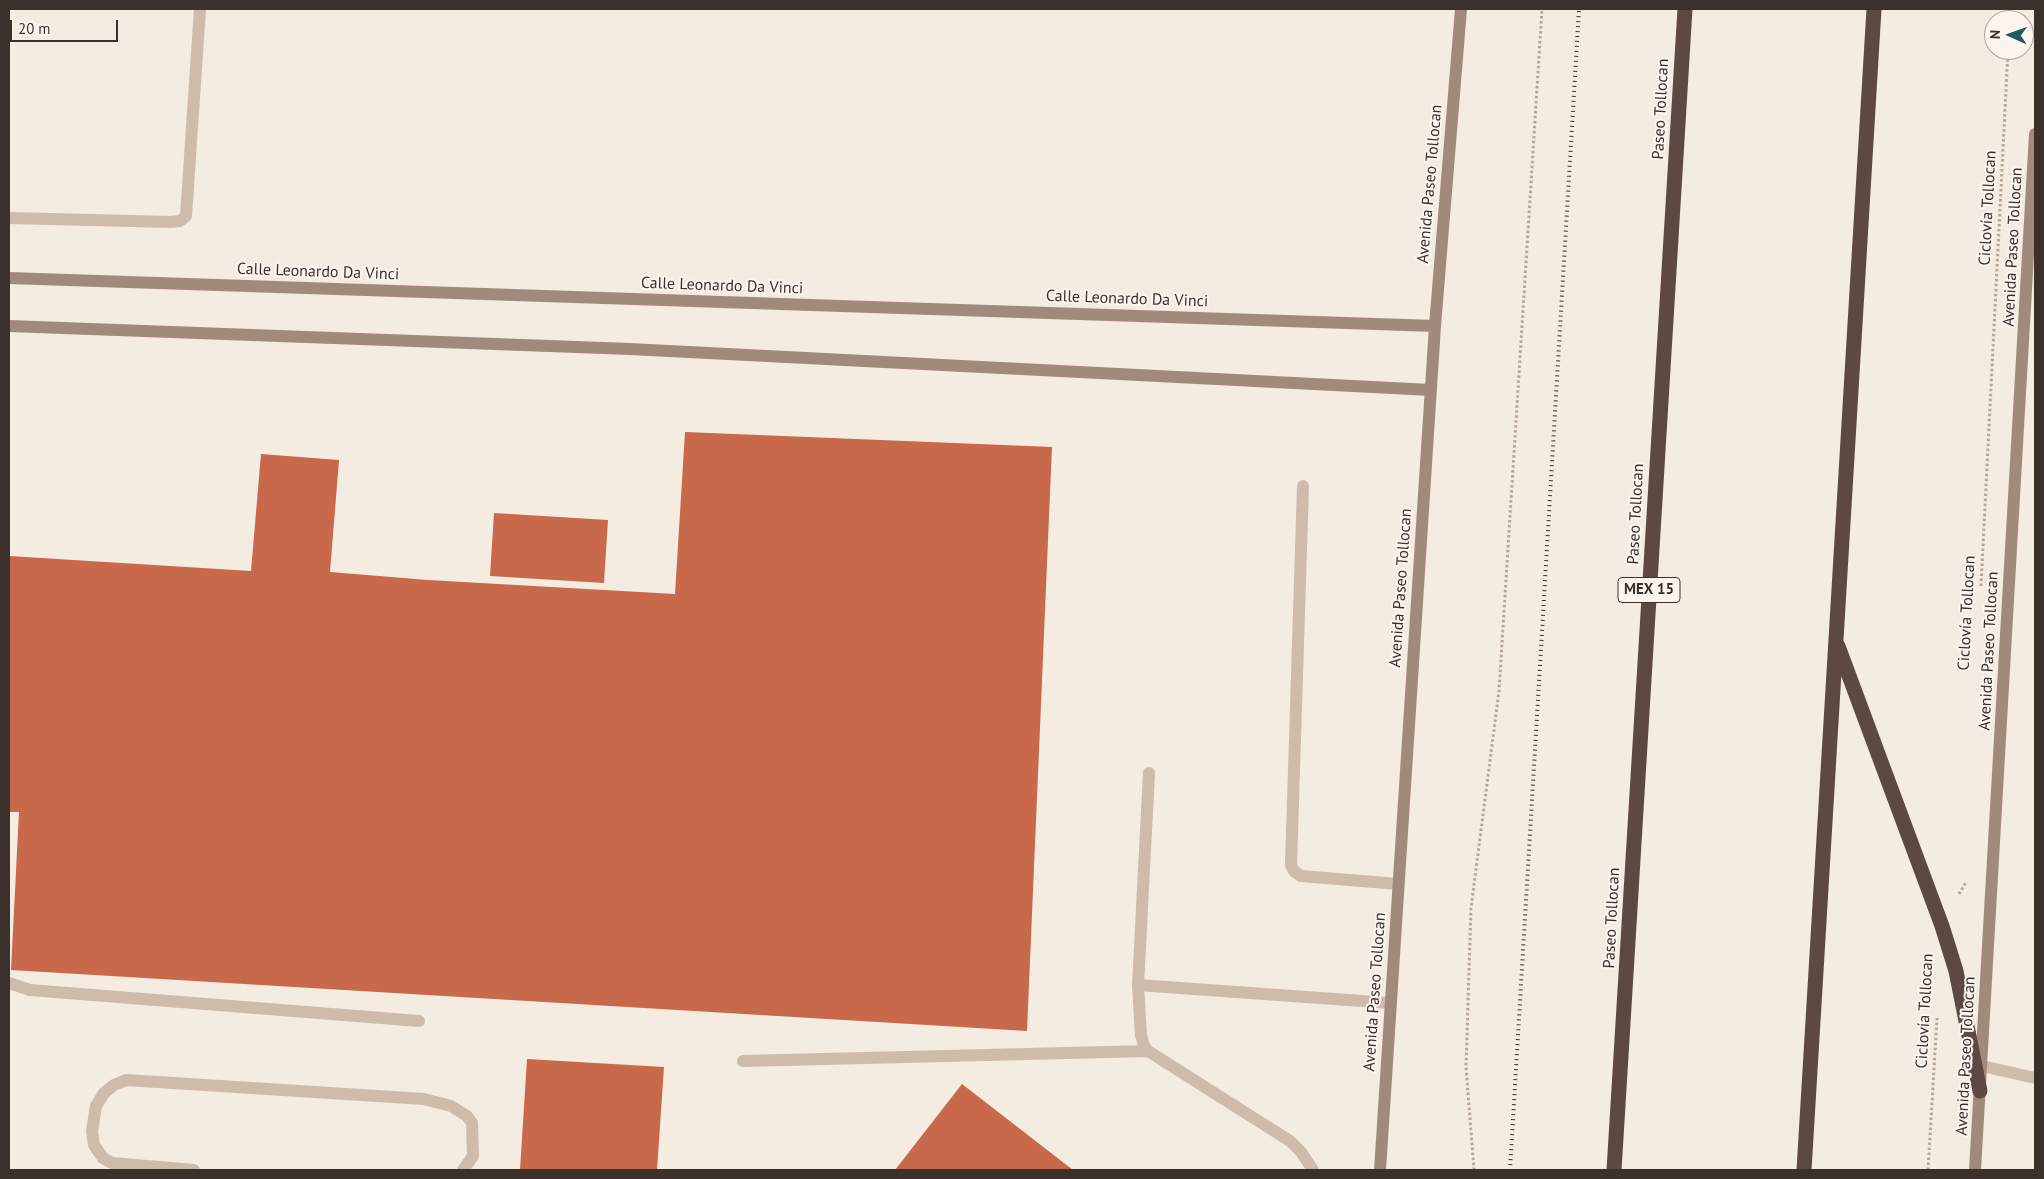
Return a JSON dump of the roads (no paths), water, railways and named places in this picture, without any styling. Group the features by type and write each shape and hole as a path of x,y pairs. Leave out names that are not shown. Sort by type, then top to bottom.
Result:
{"highway":[{"name":"Paseo Tollocan","path":"1614,1170 1685,9"},
{"path":"1804,1170 1874,9"},
{"path":"1835,640 1942,926 1956,971 1980,1091"}],"main road":[{"name":"Avenida Paseo Tollocan","path":"1380,1170 1435,326 1461,9"},
{"name":"Avenida Paseo Tollocan","path":"1975,1170 2035,134"},
{"name":"Calle Leonardo Da Vinci","path":"9,278 1435,326"},
{"path":"9,326 630,349 1431,390"}],"lane":[{"path":"9,218 171,222 180,221 186,216 200,9"},
{"path":"1303,486 1291,865 1294,872 1301,876 1398,884"},
{"path":"1149,773 1138,985 1141,1035 1144,1046 1148,1051 1290,1141 1301,1152 1313,1170"},
{"path":"9,983 30,990 419,1021"},
{"path":"1138,985 1390,1003"},
{"path":"743,1061 1148,1051"},
{"path":"1982,1066 2035,1078"},
{"path":"194,1170 112,1163 103,1158 94,1145 92,1131 96,1106 104,1093 114,1085 126,1080 424,1099 452,1106 472,1123 473,1156 463,1170"}],"railway":[{"path":"1510,1170 1579,9"}]}
